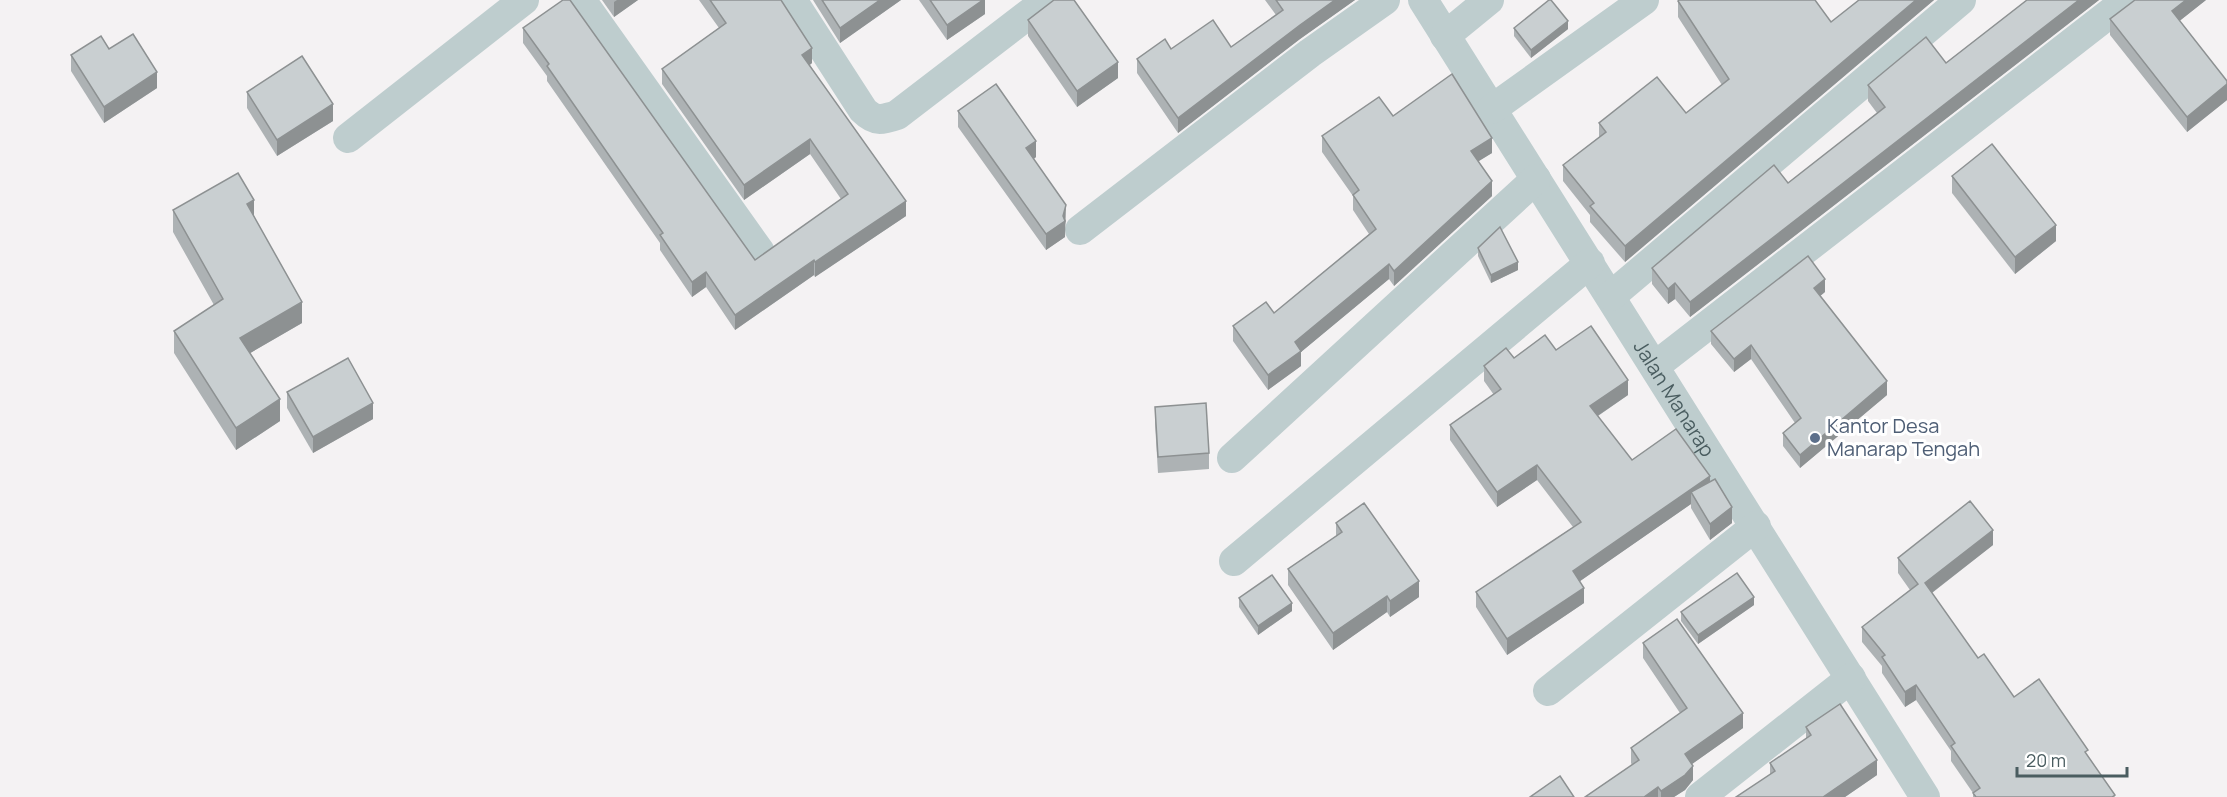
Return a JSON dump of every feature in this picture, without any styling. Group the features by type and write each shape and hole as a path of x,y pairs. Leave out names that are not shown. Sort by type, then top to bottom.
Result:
{"street":[{"path":"348,138 524,0"},
{"path":"581,0 760,252"},
{"path":"792,0 863,110 870,117 880,121 897,115 1047,0"},
{"path":"1080,230 1310,53 1385,0"},
{"name":"Jalan Manarap","path":"1423,0 1925,797"},
{"path":"1445,36 1489,0"},
{"path":"1492,109 1644,0"},
{"path":"1611,296 1961,0"},
{"path":"1655,366 2127,0"},
{"path":"1232,458 1536,179"},
{"path":"1234,561 1590,263"},
{"path":"1548,691 1756,526"},
{"path":"1700,797 1851,678"}],"building":[{"path":"563,0 570,0 755,260 848,194 810,139 744,185 662,69 726,23 710,0 781,0 812,48 802,55 906,201 815,262 814,260 735,315 706,272 692,282 660,235 663,233 523,28"},
{"path":"822,0 880,0 840,28"},
{"path":"930,0 983,0 947,25"},
{"path":"1054,0 1074,0 1118,62 1077,91 1028,20"},
{"path":"1276,0 1335,0 1178,118 1137,59 1165,39 1171,49 1213,20 1231,47 1283,10"},
{"path":"1549,0 1568,21 1531,50 1514,28"},
{"path":"1679,0 1815,0 1831,22 1859,0 1916,0 1625,246 1590,206 1594,203 1563,165 1606,132 1599,123 1657,77 1686,113 1729,79"},
{"path":"2027,0 2079,0 1690,302 1675,283 1668,289 1652,268 1774,165 1788,183 1885,107 1868,85 1926,37 1946,63"},
{"path":"2135,0 2186,0 2172,11 2227,81 2227,84 2187,117 2110,19"},
{"path":"133,34 157,72 104,107 71,55 101,36 109,49"},
{"path":"302,56 333,104 277,140 247,92"},
{"path":"1452,74 1492,138 1471,151 1492,181 1394,271 1389,264 1295,342 1301,351 1268,375 1233,326 1266,302 1274,313 1376,229 1353,195 1359,190 1322,136 1379,97 1393,116"},
{"path":"996,84 1036,141 1026,148 1066,205 1063,216 1065,221 1046,234 958,111"},
{"path":"1992,144 2056,225 2015,257 1952,176"},
{"path":"238,173 254,200 247,204 302,302 240,338 280,399 236,428 174,331 223,299 173,210"},
{"path":"1500,227 1518,262 1491,275 1478,248"},
{"path":"1808,256 1825,279 1814,288 1887,381 1800,455 1783,433 1801,418 1751,345 1734,359 1711,331"},
{"path":"1591,326 1628,380 1590,406 1632,460 1676,429 1710,476 1573,571 1584,588 1507,639 1476,592 1581,522 1537,465 1497,492 1450,425 1501,389 1484,366 1506,348 1514,358 1545,335 1556,350"},
{"path":"348,358 373,403 313,437 287,392"},
{"path":"1206,403 1209,453 1158,457 1155,407"},
{"path":"1715,479 1732,507 1710,524 1691,492"},
{"path":"1970,501 1993,530 1925,583 1978,658 1984,654 2014,697 2039,679 2088,750 2085,752 2115,795 2112,797 1976,797 1973,793 1980,788 1951,746 1955,743 1916,685 1905,692 1882,657 1885,655 1862,627 1918,584 1898,558"},
{"path":"1364,503 1419,581 1390,601 1387,596 1333,633 1288,569 1342,532 1336,523"},
{"path":"1737,573 1754,597 1698,635 1681,612"},
{"path":"1272,575 1292,603 1258,626 1239,598"},
{"path":"1677,619 1743,713 1685,754 1693,766 1685,775 1661,791 1658,787 1644,797 1585,797 1639,760 1631,748 1687,708 1643,643"},
{"path":"1840,704 1877,760 1823,797 1736,797 1775,771 1770,763 1811,735 1806,727"},
{"path":"1560,776 1574,797 1530,797"}],"place":[{"name":"Kantor Desa Manarap Tengah","path":"1815,438"}]}
